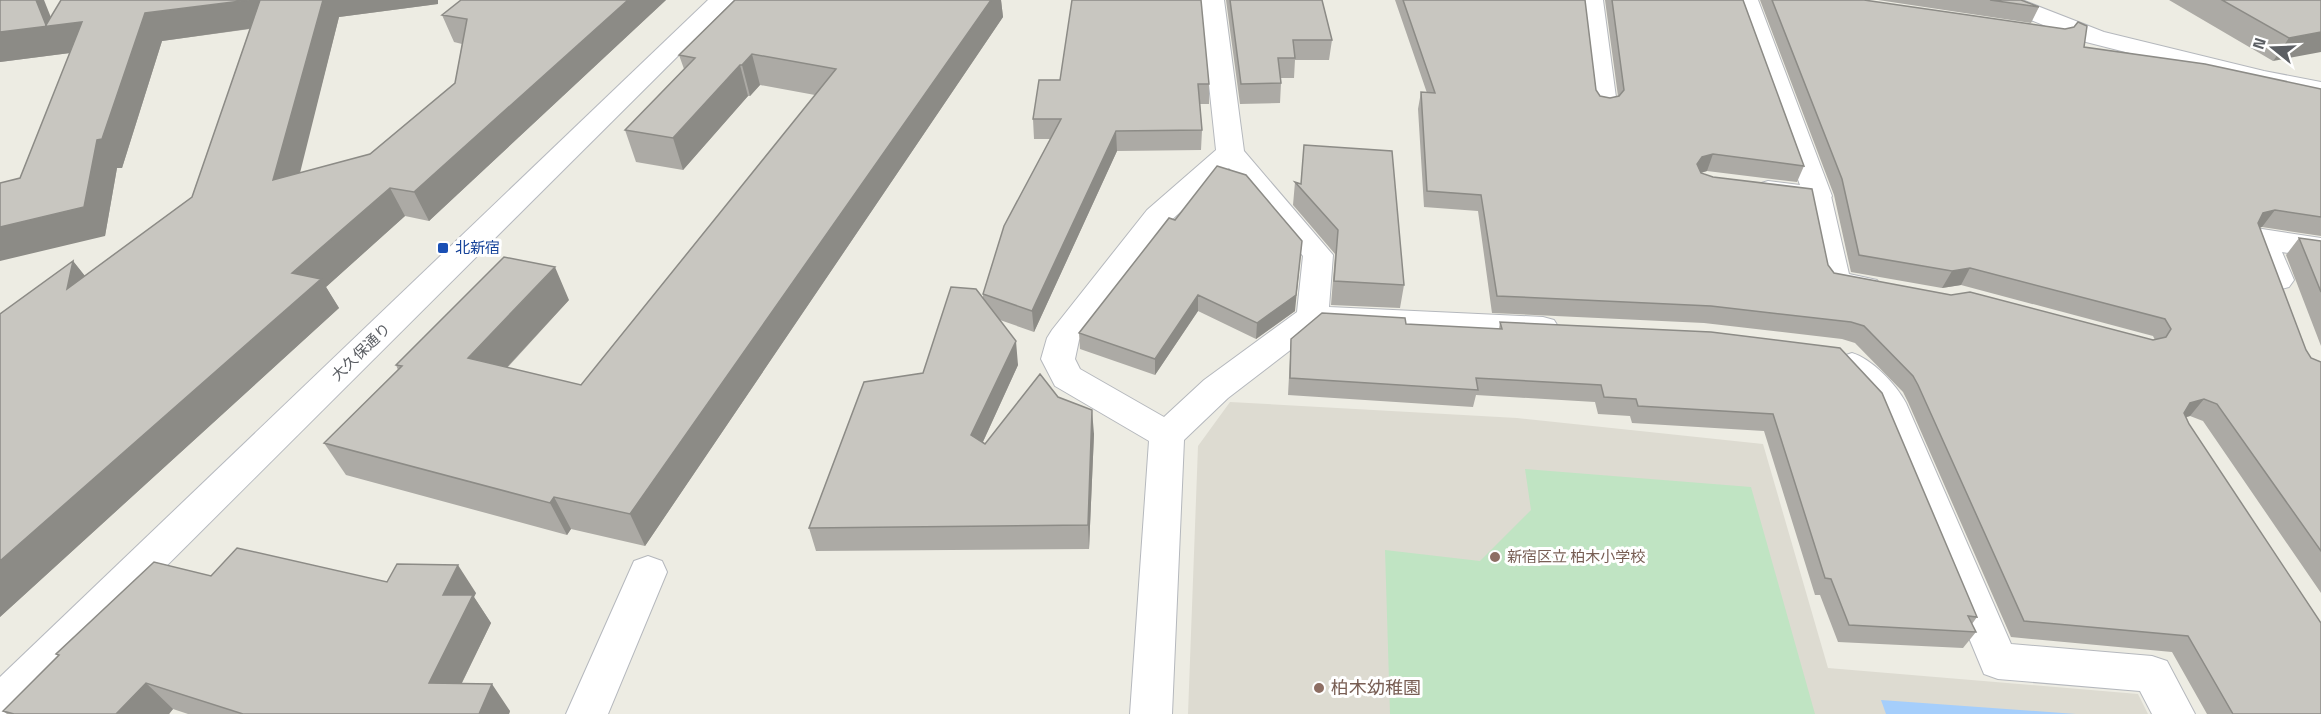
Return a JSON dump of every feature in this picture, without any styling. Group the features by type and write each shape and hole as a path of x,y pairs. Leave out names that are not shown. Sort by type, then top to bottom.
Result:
{"street":[{"name":"大久保通り","path":"0,704 722,0"},
{"path":"1212,0 1230,152 1318,255 1312,317"},
{"path":"1740,186 1818,196 1746,0"},
{"path":"2001,0 2096,38 2264,79 2321,90"},
{"path":"2014,30 2050,36 2096,38"},
{"path":"1167,435 1067,377 1058,358 1063,338 1157,217 1230,152"},
{"path":"2286,303 2262,239 2321,248"},
{"path":"1151,714 1167,435 1216,388 1312,317 1573,330"},
{"path":"1819,351 1842,353 1889,403 1998,661 2152,674 2174,714"},
{"path":"587,714 648,572"}],"lane":[{"path":"1592,0 1605,105"},
{"path":"1818,196 1836,281 1889,291"}],"shaded area":[{"name":"新宿区立 柏木小学校","path":"1230,402 1517,418 1763,444 1828,668 2138,694 2148,714 1188,714 1198,446"}],"green space":[{"path":"1525,469 1751,487 1815,714 1390,714 1385,550 1480,561 1531,510"}],"water":[{"path":"1881,700 2076,714 1886,714"}],"building":[{"path":"1,0 36,0 46,25 61,0 249,0 145,13 102,139 97,140 84,207 0,227 0,183 20,178 82,22 0,32"},
{"path":"260,0 323,0 273,180 370,154 455,83 467,19 442,15 461,0 628,0 414,192 390,188 292,273 321,279 0,561 0,314 73,261 67,289 192,197"},
{"path":"735,0 991,0 630,514 554,497 550,503 324,443 402,366 396,365 504,257 555,267 468,358 581,385 836,69 752,54 673,138 625,130 695,58 679,55"},
{"path":"1072,0 1201,0 1209,84 1198,84 1202,130 1116,131 1032,311 983,294 1004,226 1061,119 1033,119 1039,80 1060,80"},
{"path":"1230,0 1322,0 1332,40 1293,40 1295,58 1278,58 1281,83 1241,84"},
{"path":"1403,0 1585,0 1596,90 1600,96 1610,98 1619,96 1624,90 1612,0 1743,0 1804,166 1713,154 1702,157 1697,164 1701,173 1713,177 1812,189 1828,265 1834,273 1951,295 1970,292 2153,340 2166,337 2171,329 2165,319 1970,268 1952,271 1859,255 1842,179 1772,0 1864,0 2065,29 2074,27 2078,22 2087,26 2084,47 2205,64 2321,89 2321,217 2275,210 2263,213 2258,223 2306,350 2311,358 2321,362 2321,551 2217,404 2204,399 2190,403 2184,413 2189,424 2321,623 2321,714 2233,714 2188,636 2024,621 1918,385 1913,376 1864,326 1851,322 1711,306 1497,296 1481,195 1427,191 1421,92 1435,93"},
{"path":"1990,0 2021,0 2039,7"},
{"path":"2222,0 2321,0 2321,32 2289,38"},
{"path":"1304,145 1392,151 1404,285 1334,281 1338,230 1295,182 1301,184"},
{"path":"1217,166 1246,175 1302,241 1296,295 1257,323 1198,295 1155,359 1079,333 1169,218 1175,220"},
{"path":"2299,238 2321,241 2321,292"},
{"path":"951,287 976,289 1016,341 971,435 985,444 1040,374 1058,397 1092,410 1088,525 809,528 864,382 923,373"},
{"path":"1322,313 1405,318 1406,324 1502,329 1500,322 1711,332 1840,348 1882,393 1977,617 1968,616 1976,632 1849,625 1831,579 1825,578 1773,414 1638,406 1636,399 1604,397 1601,385 1476,378 1478,390 1290,378 1291,339"},
{"path":"237,548 387,582 397,564 458,565 443,595 473,595 429,683 492,684 479,714 243,714 146,683 116,714 14,714 3,711 59,655 56,654 154,562 211,576"}],"place":[{"name":"北新宿","path":"443,248"},
{"name":"新宿区立 柏木小学校","path":"1495,557"},
{"name":"柏木幼稚園","path":"1319,688"}]}
